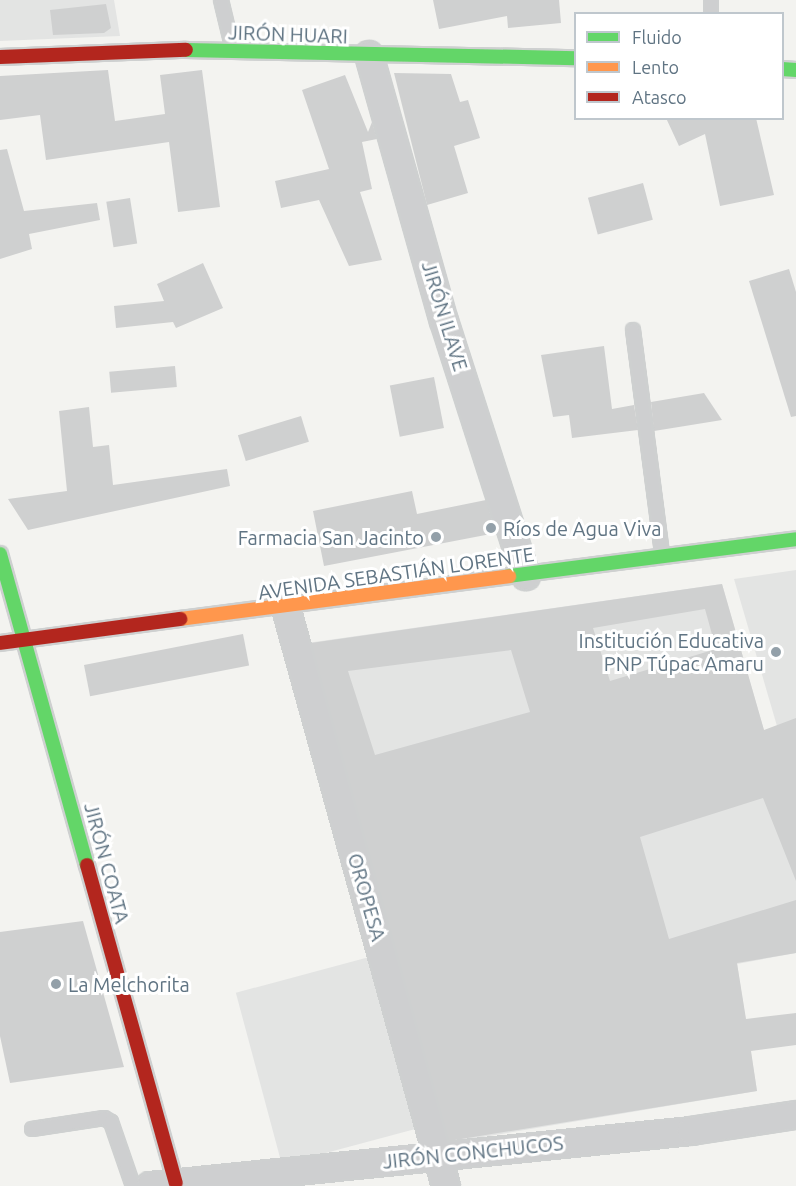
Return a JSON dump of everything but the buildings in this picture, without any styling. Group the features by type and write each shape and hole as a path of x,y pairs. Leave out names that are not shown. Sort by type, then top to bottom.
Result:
{"street":[{"name":"JIRÓN HUARI","path":"0,57 234,51 369,56 574,58"},
{"name":"JIRÓN ILAVE","path":"369,56 444,321 526,576"},
{"name":"AVENIDA SEBASTIÁN LORENTE","path":"0,643 286,608 796,539"},
{"name":"JIRÓN COATA","path":"0,554 176,1183"},
{"name":"OROPESA","path":"286,608 446,1186"},
{"name":"JIRÓN CONCHUCOS","path":"150,1186 439,1154 691,1131 796,1115"}],"lane":[{"path":"221,0 234,51"},
{"path":"633,330 662,557"},
{"path":"32,1129 104,1118 111,1122 133,1186"}],"shaded area":[{"path":"0,0 114,0 120,36 0,41"},
{"name":"Institución Educativa PNP Túpac Amaru","path":"796,570 796,791 734,579"},
{"path":"722,584 796,842 796,953 737,964 757,1091 447,1143 307,643"},
{"path":"373,956 419,1128 282,1165 236,993"}],"traffic: fast":[{"path":"186,50 574,58"},
{"path":"784,69 796,70"},
{"path":"509,576 796,539"},
{"path":"0,554 87,865"}],"traffic: slow":[{"path":"180,619 509,576"}],"traffic: jam":[{"path":"0,57 186,50"},
{"path":"0,643 180,619"},
{"path":"87,865 176,1183"}],"place":[{"name":"Ríos de Agua Viva","path":"491,528"},
{"name":"Farmacia San Jacinto","path":"436,537"},
{"name":"Institución Educativa PNP Túpac Amaru","path":"776,652"},
{"name":"La Melchorita","path":"56,984"}]}
